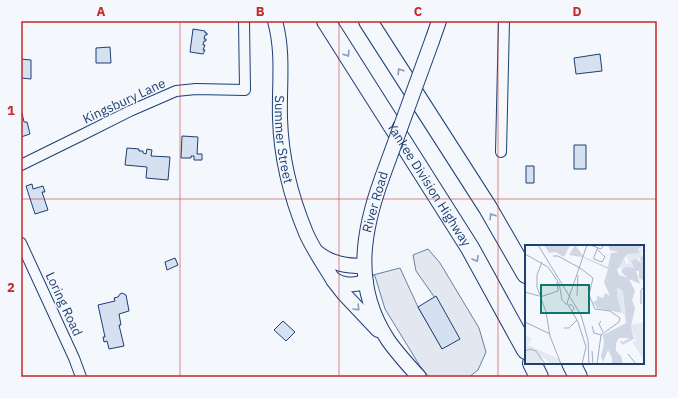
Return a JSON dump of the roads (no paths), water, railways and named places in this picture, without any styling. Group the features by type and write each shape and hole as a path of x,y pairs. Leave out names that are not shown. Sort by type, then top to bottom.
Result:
{"highway":[{"name":"Yankee Division Highway","path":"326,21 470,248 525,348"},
{"path":"368,21 488,208 525,272"},
{"path":"532,364 539,377"},
{"path":"572,364 578,377"}],"street":[{"name":"Kingsbury Lane","path":"21,165 130,110 176,91 196,89 245,90 244,21"},
{"name":"Summer Street","path":"276,21 280,52 280,119 285,164 297,209 307,234 332,278 344,294 392,347"},
{"name":"River Road","path":"419,377 392,347 377,320 366,282 364,248 367,225 382,178 439,21"},
{"path":"500,152 504,21"},
{"name":"Loring Road","path":"21,243 74,358 81,377"},
{"path":"317,253 323,258 337,264 364,266"},
{"path":"332,278 336,282 346,285 366,282"}]}
